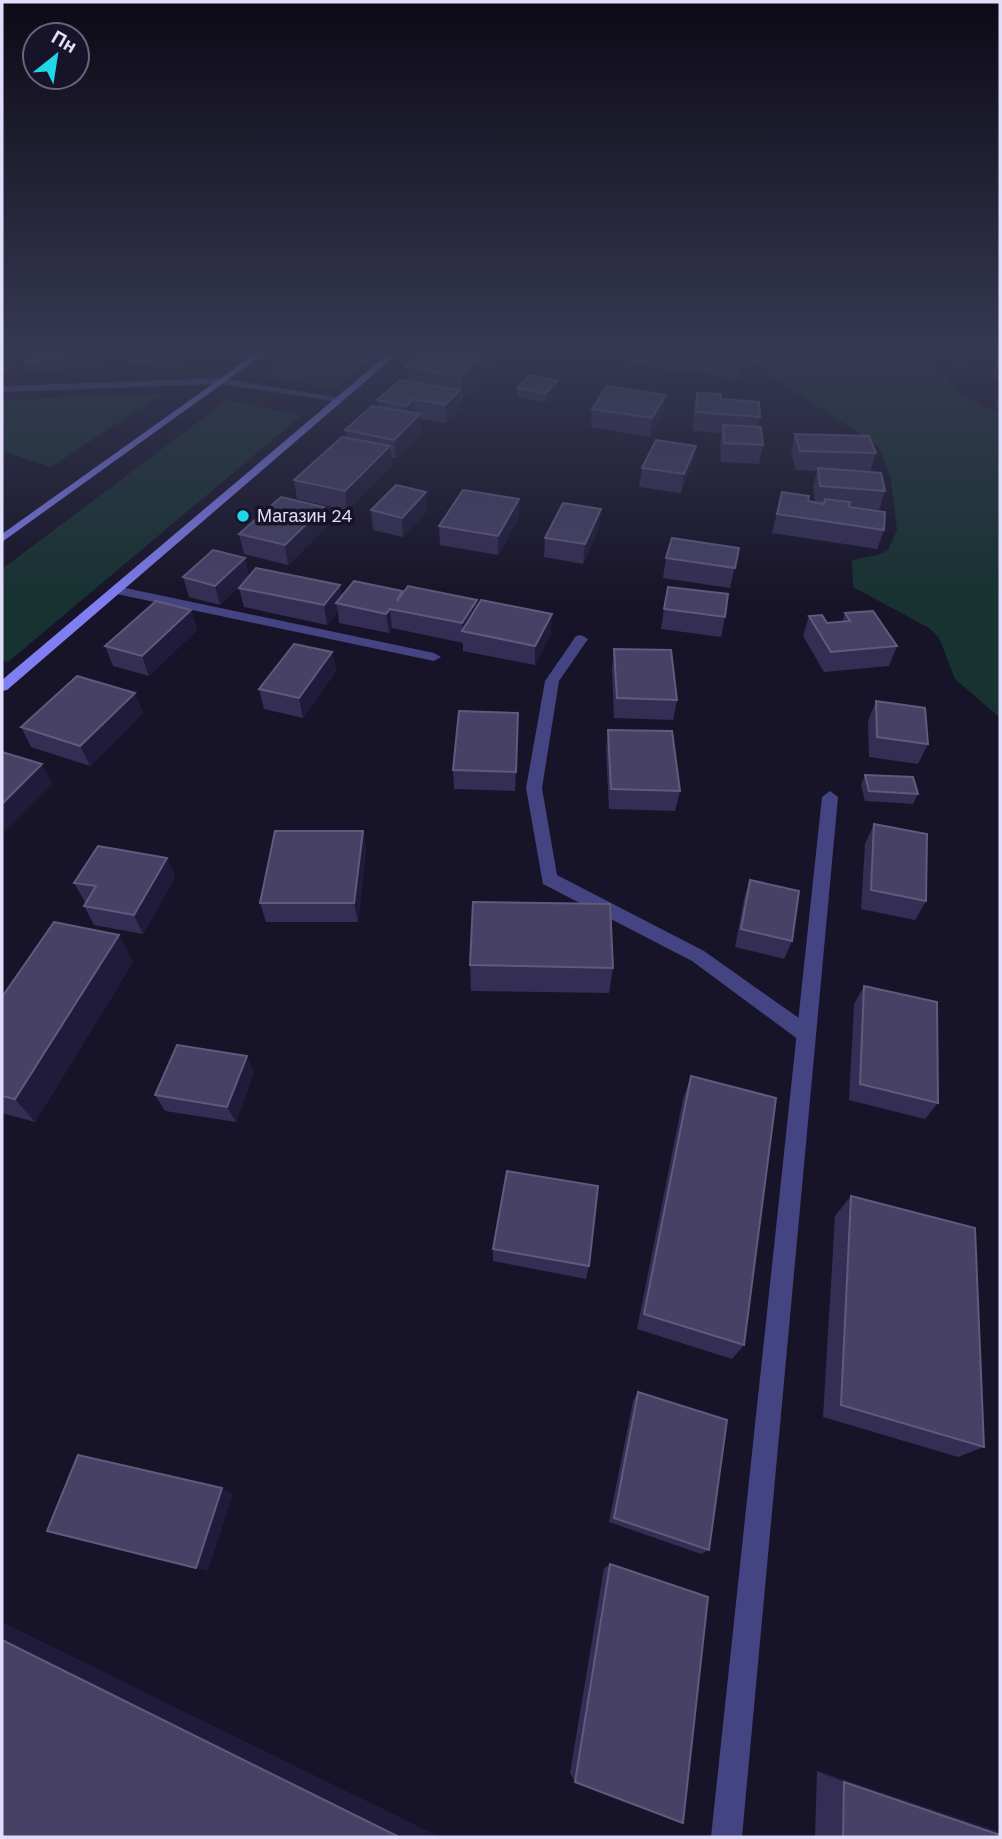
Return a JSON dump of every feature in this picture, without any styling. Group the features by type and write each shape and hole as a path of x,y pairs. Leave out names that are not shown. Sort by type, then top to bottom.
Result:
{"street":[{"path":"2,539 148,434"},
{"path":"2,687 299,434"},
{"path":"116,590 434,657"},
{"path":"582,639 552,681 534,788 549,879 698,956 806,1034"},
{"path":"726,1837 830,797"}],"green space":[{"path":"2,434 101,434 51,467 2,451"},
{"path":"182,434 280,434 8,662 2,661 2,569"},
{"path":"859,434 1000,434 1000,718 955,679 939,638 929,628 853,587 852,560 878,555 888,550 897,530 891,479 878,446"}],"building":[{"path":"364,434 400,434 394,440"},
{"path":"723,434 762,434 763,445 724,443"},
{"path":"795,434 869,436 876,453 800,451"},
{"path":"342,437 390,446 345,491 294,480"},
{"path":"656,440 696,446 684,474 642,468"},
{"path":"818,468 881,473 885,491 820,486"},
{"path":"396,485 426,492 402,518 371,510"},
{"path":"463,490 519,499 498,536 439,526"},
{"path":"782,492 809,496 808,501 824,504 825,499 850,502 849,507 885,512 884,530 777,514"},
{"path":"281,497 324,507 285,545 239,534"},
{"path":"563,503 601,509 585,544 545,538"},
{"path":"672,538 739,548 735,568 666,558"},
{"path":"213,550 245,558 215,586 183,577"},
{"path":"256,568 340,585 324,605 239,588"},
{"path":"354,581 402,591 397,601 408,586 477,600 462,623 390,609 386,614 336,603"},
{"path":"668,587 728,594 725,617 664,609"},
{"path":"481,600 552,614 535,646 462,631"},
{"path":"156,601 191,610 142,656 105,646"},
{"path":"873,611 897,646 831,652 809,616 822,615 827,623 850,621 845,613"},
{"path":"294,644 332,652 299,698 259,689"},
{"path":"614,649 671,650 677,700 617,698"},
{"path":"77,676 135,693 80,746 21,727"},
{"path":"876,701 925,708 928,744 877,737"},
{"path":"459,711 518,713 516,772 453,770"},
{"path":"608,730 672,731 680,791 611,789"},
{"path":"2,752 42,764 2,804"},
{"path":"865,775 913,777 918,794 869,791"},
{"path":"874,824 927,834 926,901 871,890"},
{"path":"275,831 363,831 354,903 260,903"},
{"path":"98,846 167,858 134,915 84,906 96,886 74,883"},
{"path":"750,880 799,891 792,941 741,929"},
{"path":"473,902 610,904 613,968 470,965"},
{"path":"54,922 119,935 15,1099 2,1096 2,997"},
{"path":"864,986 937,1002 938,1103 860,1084"},
{"path":"177,1045 247,1056 227,1107 155,1095"},
{"path":"691,1076 776,1098 744,1345 644,1314"},
{"path":"507,1171 598,1186 589,1266 493,1249"},
{"path":"851,1196 975,1228 984,1447 841,1405"},
{"path":"638,1392 727,1420 709,1550 614,1518"},
{"path":"78,1455 222,1488 196,1568 47,1531"},
{"path":"610,1564 708,1597 683,1823 575,1782"},
{"path":"2,1640 399,1837 2,1837"},
{"path":"844,1782 1000,1835 1000,1837 843,1837"}],"place":[{"name":"Магазин 24","path":"243,516"}]}
